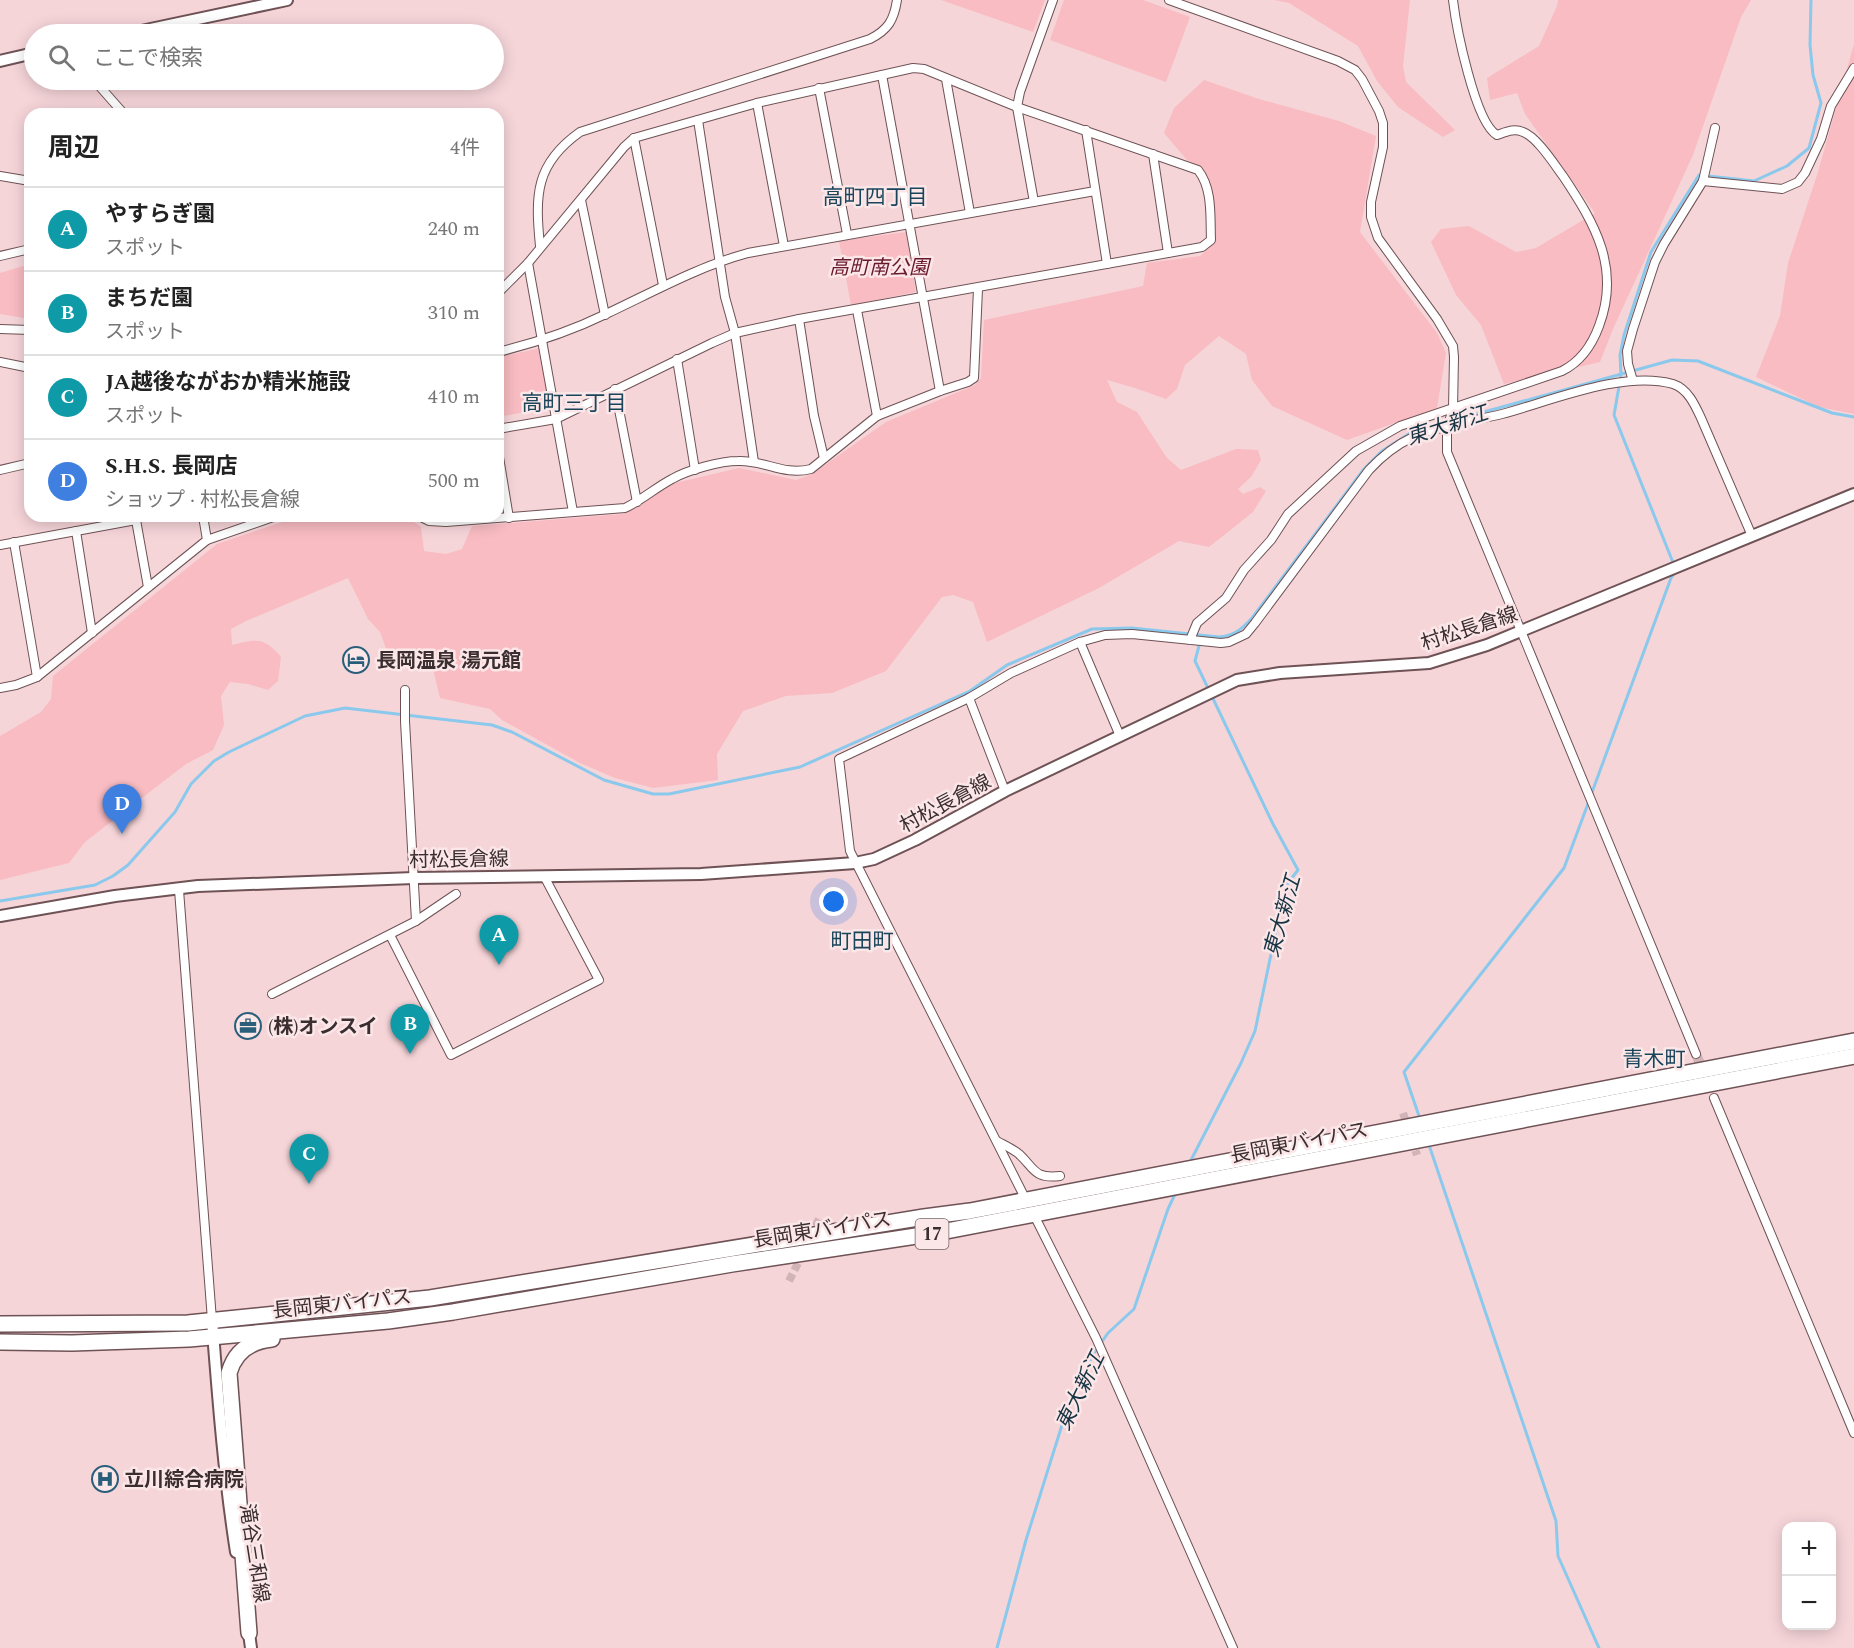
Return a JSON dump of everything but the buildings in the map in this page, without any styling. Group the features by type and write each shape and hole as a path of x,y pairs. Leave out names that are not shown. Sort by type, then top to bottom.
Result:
{"highway":[{"name":"長岡東バイパス","path":"0,1324 188,1323 430,1299 970,1211 1854,1041"},
{"name":"長岡東バイパス","path":"0,1342 189,1339 387,1321 936,1233 1854,1056"},
{"path":"250,1640 237,1478 237,1450 229,1385 233,1360 241,1351 261,1340 313,1336 387,1321"}],"main road":[{"path":"174,24 287,0"},
{"path":"0,61 24,55"},
{"name":"村松長倉線","path":"0,916 115,896 239,884 414,878 701,874 855,863 874,859 915,840 1005,791 1237,680 1280,673 1429,663 1487,645 1854,494"},
{"name":"滝谷三和線","path":"212,1320 215,1377 230,1509 250,1640"}],"street":[{"path":"540,246 538,219 541,182 554,154 580,132 870,39 884,32 892,19 897,0"},
{"path":"1034,202 1017,107 1020,92 1053,0"},
{"path":"1169,0 1338,60 1355,70 1379,111 1384,135 1371,202 1374,227 1378,238 1437,319 1453,346 1453,409 1447,428 1448,452 1696,1054"},
{"path":"1190,640 1197,623 1226,598 1244,570 1271,540 1288,514 1356,451 1400,426 1562,371 1571,366 1587,350 1595,338 1609,290 1598,237 1590,218 1555,165 1529,135 1513,130 1497,135 1491,132 1480,114 1460,45 1454,0"},
{"path":"504,287 528,263 540,246 634,138 757,103 913,68 924,69 1017,107 1198,170 1203,177 1209,198 1211,240 1202,247 978,289 799,319 735,333 556,419 504,428"},
{"path":"1703,181 1782,189 1798,182 1805,173 1821,139 1831,106 1854,68"},
{"path":"882,75 940,391"},
{"path":"946,79 970,213"},
{"path":"819,88 847,234"},
{"path":"103,90 119,108"},
{"path":"757,103 784,246"},
{"path":"698,120 726,297 735,333 754,462"},
{"path":"1633,381 1627,351 1655,262 1703,181 1715,128"},
{"path":"1086,130 1107,264"},
{"path":"634,138 663,285"},
{"path":"1153,154 1168,253"},
{"path":"0,176 24,180"},
{"path":"504,350 542,341 605,315 663,285 720,261 847,234 1095,191"},
{"path":"581,200 605,315"},
{"path":"0,256 24,250"},
{"path":"528,263 573,512"},
{"path":"504,518 625,507 637,502 673,478 737,460 754,462 784,471 798,472 811,469 877,416 974,378 978,289"},
{"path":"857,310 877,416"},
{"path":"799,319 814,416 824,458"},
{"path":"0,329 24,330"},
{"path":"677,359 695,470"},
{"path":"0,362 24,367"},
{"path":"1233,1648 1096,1338 855,863 847,837 839,759 969,699 1011,673 1080,642 1105,636 1132,634 1221,643 1246,634 1379,459 1413,437 1578,392 1633,381 1671,384 1686,392 1701,418 1752,536"},
{"path":"615,389 637,502"},
{"path":"0,467 24,465"},
{"path":"504,488 509,518"},
{"path":"0,545 125,522"},
{"path":"136,522 148,587"},
{"path":"203,522 207,540"},
{"path":"0,688 37,677 207,540 259,522"},
{"path":"76,531 92,633"},
{"path":"14,542 37,677"},
{"path":"1080,642 1119,736"},
{"path":"405,690 416,921"},
{"path":"969,699 1005,791"},
{"path":"390,935 451,1055 599,980 544,876"},
{"path":"179,890 212,1320"},
{"path":"272,994 416,921 456,894"},
{"path":"1714,1098 1854,1433"},
{"path":"996,1140 1019,1154 1028,1166 1040,1175 1060,1176"}],"green space":[{"path":"941,0 1045,0 1033,32"},
{"path":"1064,0 1143,0 1190,17 1166,82 1050,40"},
{"path":"1274,0 1410,0 1403,66 1406,82 1455,130 1443,137 1398,107 1377,81 1358,46 1289,3"},
{"path":"1558,0 1751,0 1741,17 1693,155 1600,362 1504,384 1481,325 1456,295 1431,242 1441,229 1469,226 1516,252 1536,248 1595,213 1525,114 1517,93 1490,100 1487,78 1539,46"},
{"path":"1854,44 1854,414 1819,407 1756,377 1780,316 1788,263 1818,172"},
{"path":"1204,80 1259,99 1339,121 1376,136 1360,232 1437,333 1446,353 1437,408 1347,440 1272,406 1252,380 1246,354 1219,336 1185,365 1177,389 1166,399 1107,380 1117,402 1137,412 1167,458 1181,470 1236,449 1258,450 1261,460 1251,477 1238,489 1243,494 1260,487 1266,491 1253,512 1209,547 1179,541 1099,588 987,642 973,602 953,595 942,597 886,671 832,693 786,696 743,711 717,754 718,780 653,788 615,778 580,763 502,720 490,709 440,698 428,648 406,662 392,665 380,632 368,619 348,578 231,629 232,645 259,641 270,646 281,657 278,681 268,690 230,682 221,696 224,725 213,750 186,764 85,842 69,863 0,880 0,736 41,712 51,699 53,676 217,544 282,522 414,522 421,527 424,551 446,554 462,549 472,526 623,514 675,483 739,468 796,480 812,474 886,422 975,385 981,378 984,320 1143,286 1147,263 1200,256 1212,245 1215,234 1208,177 1200,166 1187,160 1164,133 1174,108"},
{"name":"高町南公園","path":"906,232 916,292 851,305 839,241"},
{"path":"24,266 24,318 0,314 0,273"},
{"path":"541,348 552,407 504,416 504,356"}],"waterway":[{"path":"1674,565 1614,415 1621,375 1620,355 1624,335 1651,252 1699,175 1754,181 1787,166 1809,148 1821,103 1813,75 1810,45 1811,0"},
{"path":"0,901 95,885 113,876 128,865 175,812 191,784 214,761 305,716 345,708 492,725 512,732 604,780 653,794 669,794 800,767 970,691 1007,665 1092,629 1132,628 1219,637 1233,633 1241,629 1252,618 1364,469 1382,451 1412,432 1672,360 1698,361 1832,413 1854,417"},
{"path":"1591,795 1671,578 1676,571"},
{"name":"東大新江","path":"1189,1164 1255,1031 1283,897 1288,883 1298,870 1273,824 1195,661 1200,642"},
{"path":"1420,1119 1404,1072 1564,868 1589,801"},
{"path":"1428,1142 1556,1521 1558,1556 1599,1648"},
{"name":"東大新江","path":"997,1648 1026,1540 1062,1425 1092,1356 1108,1333 1134,1309 1176,1192"}],"tunnel":[{"path":"1696,1054 1714,1098"},
{"path":"1403,1113 1408,1128"},
{"path":"1412,1139 1417,1155"},
{"path":"810,1237 819,1219"},
{"path":"789,1281 803,1253"}],"place":[{"name":"長岡温泉 湯元館","path":"356,660"},
{"name":"S.H.S. 長岡店","path":"122,834"},
{"name":"やすらぎ園","path":"499,965"},
{"name":"(株)オンスイ","path":"248,1026"},
{"name":"まちだ園","path":"410,1054"},
{"name":"JA越後ながおか精米施設","path":"309,1184"},
{"name":"立川綜合病院","path":"105,1479"}],"district":[{"name":"高町四丁目","path":"875,197"},
{"name":"高町三丁目","path":"574,403"},
{"name":"町田町","path":"862,941"},
{"name":"青木町","path":"1654,1059"}]}
